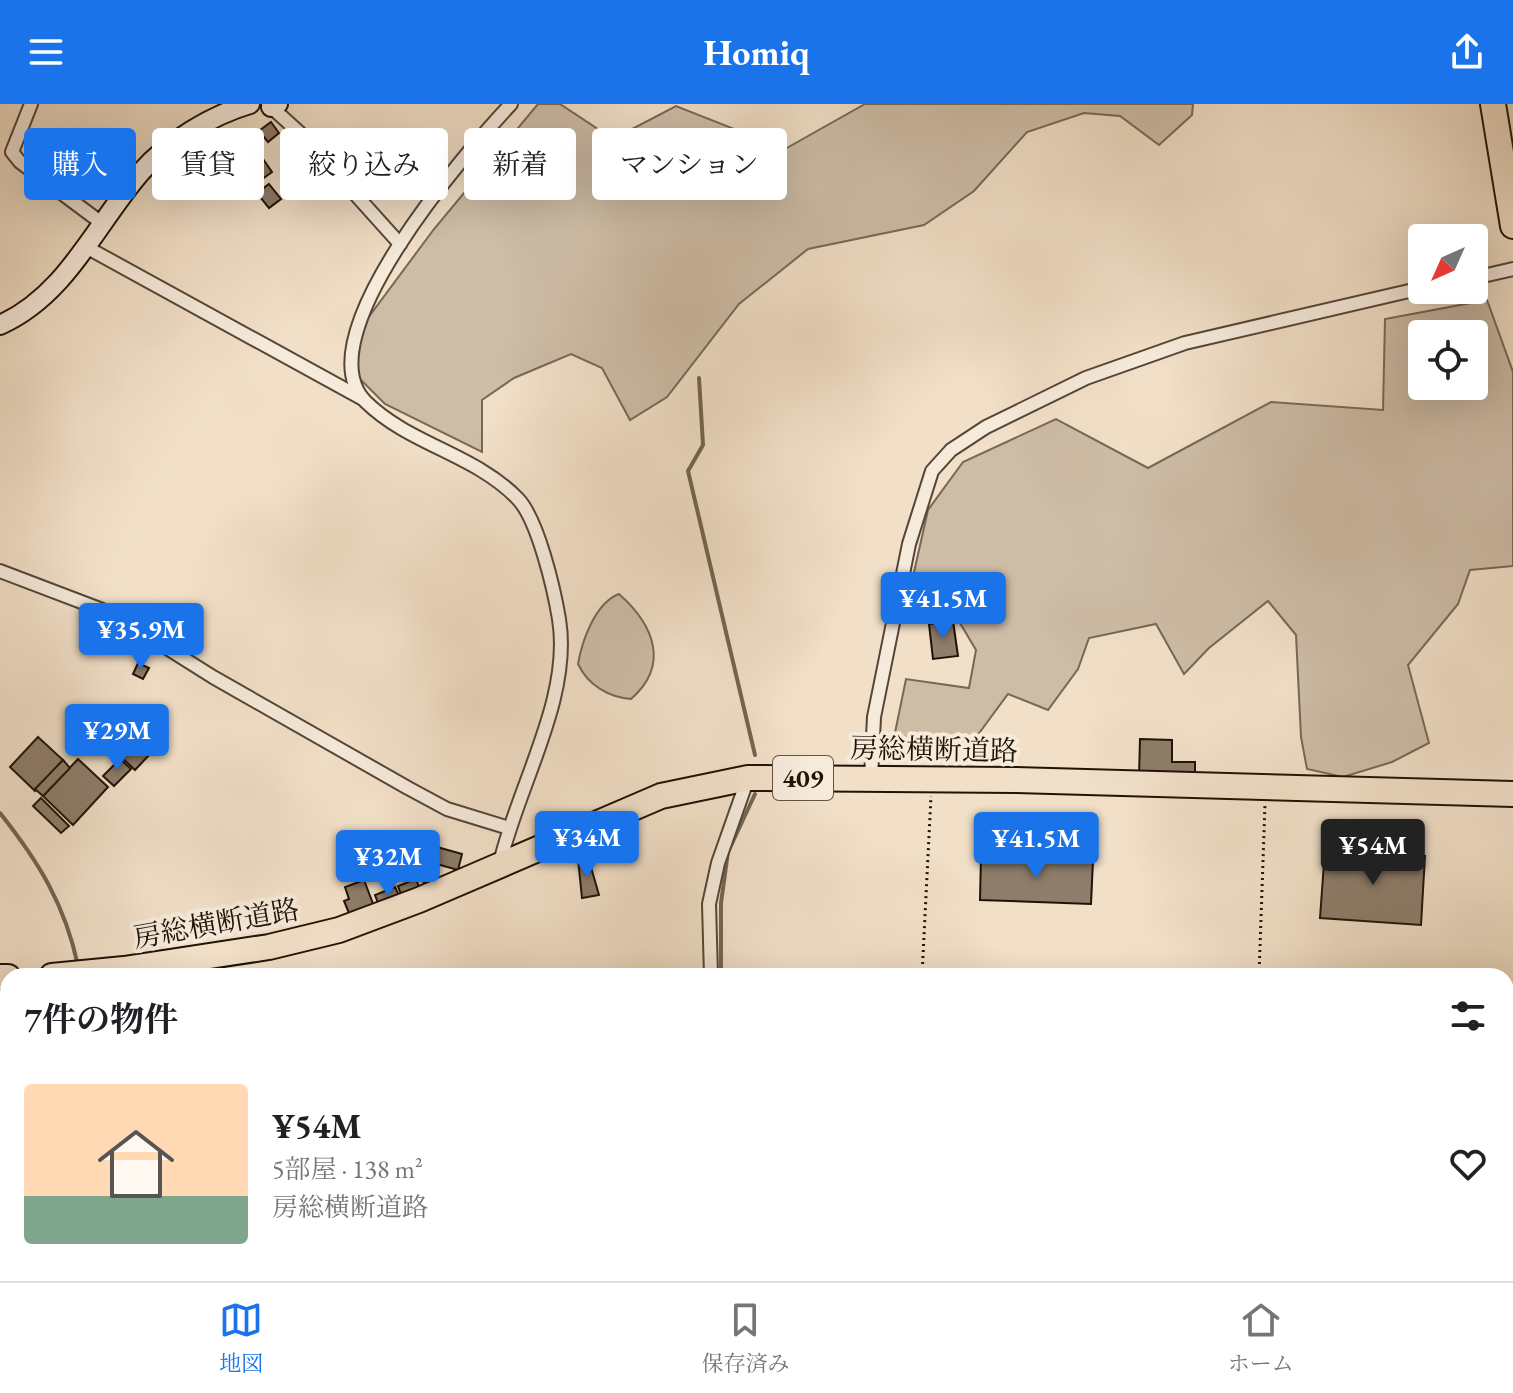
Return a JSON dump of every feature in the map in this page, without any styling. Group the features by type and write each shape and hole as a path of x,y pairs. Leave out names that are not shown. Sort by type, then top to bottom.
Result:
{"highway":[{"path":"1493,104 1513,226"},
{"name":"房総横断道路","path":"131,968 269,947 339,930 419,900 661,796 748,778 932,779 1513,794"}],"street":[{"path":"31,104 12,152 20,162 103,224"},
{"path":"0,325 36,305 86,247 142,171 169,146 231,109 250,104"},
{"path":"363,399 351,367 351,347 367,301 400,244 468,151 511,104"},
{"path":"272,105 400,244"},
{"path":"86,247 363,399 400,431 484,471 520,501 533,527 559,618 563,659 554,702 509,828 500,863"},
{"path":"1488,275 1513,269"},
{"path":"871,778 874,717 909,544 932,471 951,450 986,427 1086,378 1185,343 1408,291"},
{"path":"0,571 113,614 200,670 408,788 447,809 509,828"},
{"path":"711,968 709,904 718,863 748,778"}],"path":[{"path":"922,968 932,779"},
{"path":"1259,968 1265,787"}],"shaded area":[{"path":"538,104 560,104 596,128 592,128 592,200 787,200 787,148 865,104 1193,104 1192,115 1159,145 1120,116 1084,113 1027,132 974,191 924,225 808,249 739,304 667,397 630,420 602,368 571,354 514,378 482,400 482,452 385,404 350,369 368,318 464,193 464,200 576,200 576,128 518,128"},
{"path":"676,106 732,128 634,128"},
{"path":"1488,303 1513,372 1513,566 1470,570 1458,604 1408,665 1429,743 1392,762 1343,777 1307,769 1301,737 1296,635 1268,601 1209,648 1184,674 1156,624 1089,638 1078,669 1048,710 1008,694 974,740 890,757 906,679 969,688 976,650 954,613 908,599 928,510 963,462 1056,419 1148,468 1271,402 1383,410 1385,319"},
{"path":"619,594 641,619 653,645 654,659 650,673 631,699 600,689 587,678 578,664 586,634 597,614"}],"building":[{"path":"271,122 279,133 268,142 263,128"},
{"path":"264,160 272,172 264,178"},
{"path":"269,184 280,198 269,208 263,200 264,188"},
{"path":"953,621 958,656 933,659 929,624"},
{"path":"138,663 149,668 143,679 133,674"},
{"path":"38,737 63,760 35,791 10,767"},
{"path":"1140,739 1172,740 1172,762 1195,762 1195,779 1139,777"},
{"path":"138,740 151,753 135,770 121,757"},
{"path":"78,759 108,787 73,825 43,796"},
{"path":"120,759 131,769 114,786 103,776"},
{"path":"63,760 70,768 43,796 35,789"},
{"path":"41,798 69,826 61,833 33,806"},
{"path":"437,847 462,854 458,870 433,863"},
{"path":"1325,849 1425,856 1421,925 1320,918"},
{"path":"981,855 1093,860 1091,904 980,900"},
{"path":"588,857 599,895 582,898 578,859"},
{"path":"427,862 436,876 424,883 416,869"},
{"path":"416,879 421,893 403,900 398,886"},
{"path":"364,880 375,909 351,918 344,901 349,899 345,887"},
{"path":"395,887 401,900 380,908 375,895"}],"waterway":[{"path":"699,378 703,445 688,471 755,755"},
{"path":"721,968 721,903 728,852 755,794"},
{"path":"0,813 26,848 58,903 78,966"}]}
